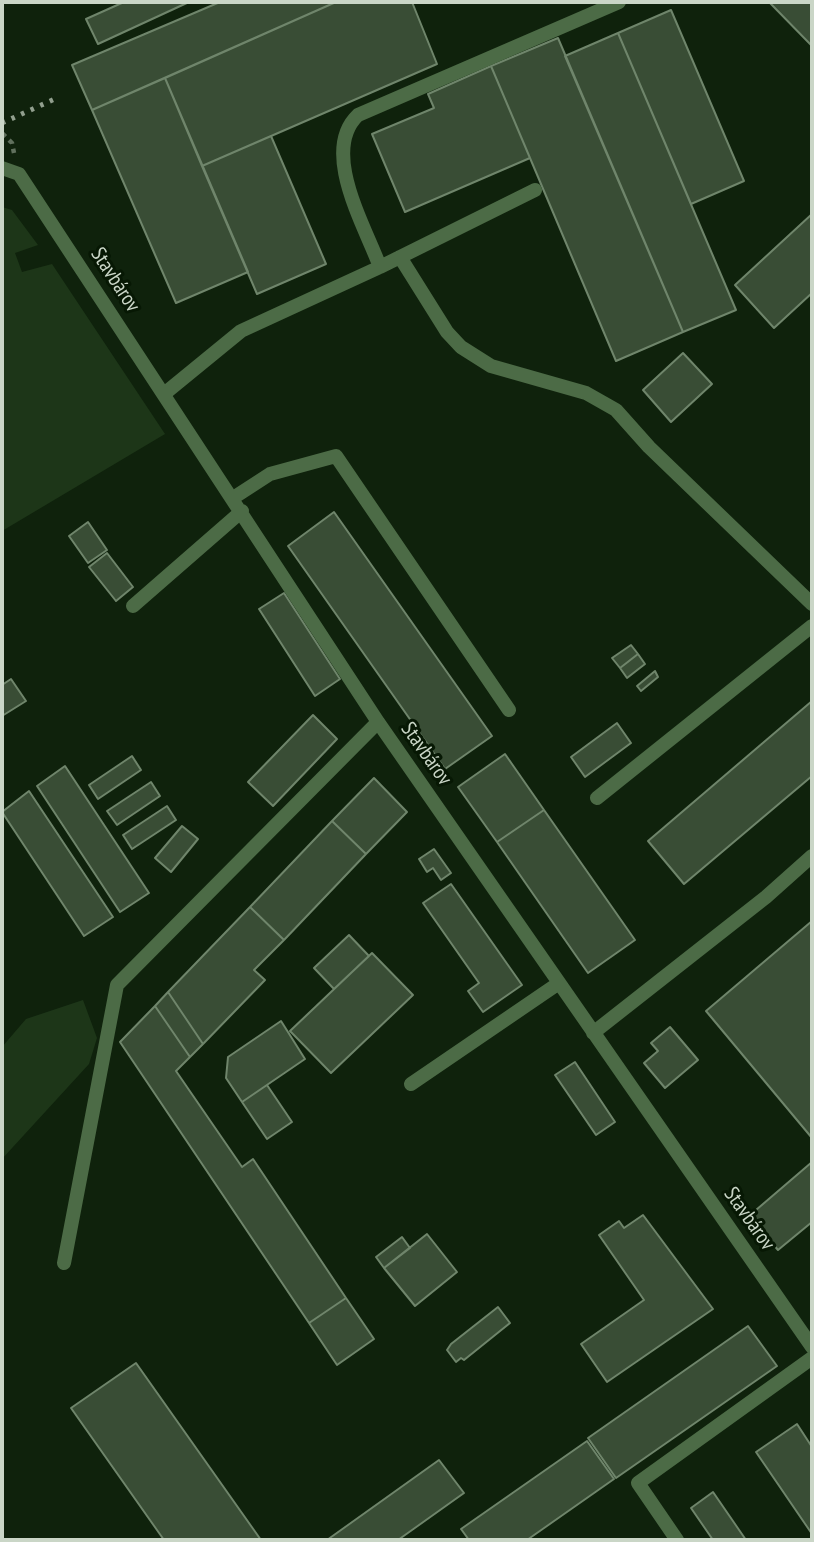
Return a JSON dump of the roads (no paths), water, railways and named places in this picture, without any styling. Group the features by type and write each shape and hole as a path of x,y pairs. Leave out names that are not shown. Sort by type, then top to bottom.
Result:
{"lane":[{"path":"380,267 342,166 348,125 358,115 619,2"},
{"name":"Stavbárov","path":"2,168 19,174 379,722 812,1347"},
{"path":"164,394 241,331 380,267 534,190"},
{"path":"400,257 447,332 461,347 491,366 586,393 616,410 649,447 812,604"},
{"path":"233,498 270,474 336,456 509,710"},
{"path":"133,606 242,512"},
{"path":"597,798 812,626"},
{"path":"64,1263 117,985 379,722"},
{"path":"593,1033 766,897 812,856"},
{"path":"411,1084 559,983"},
{"path":"677,1540 638,1483 812,1358"}],"railway":[{"path":"2,123 59,97"}]}
